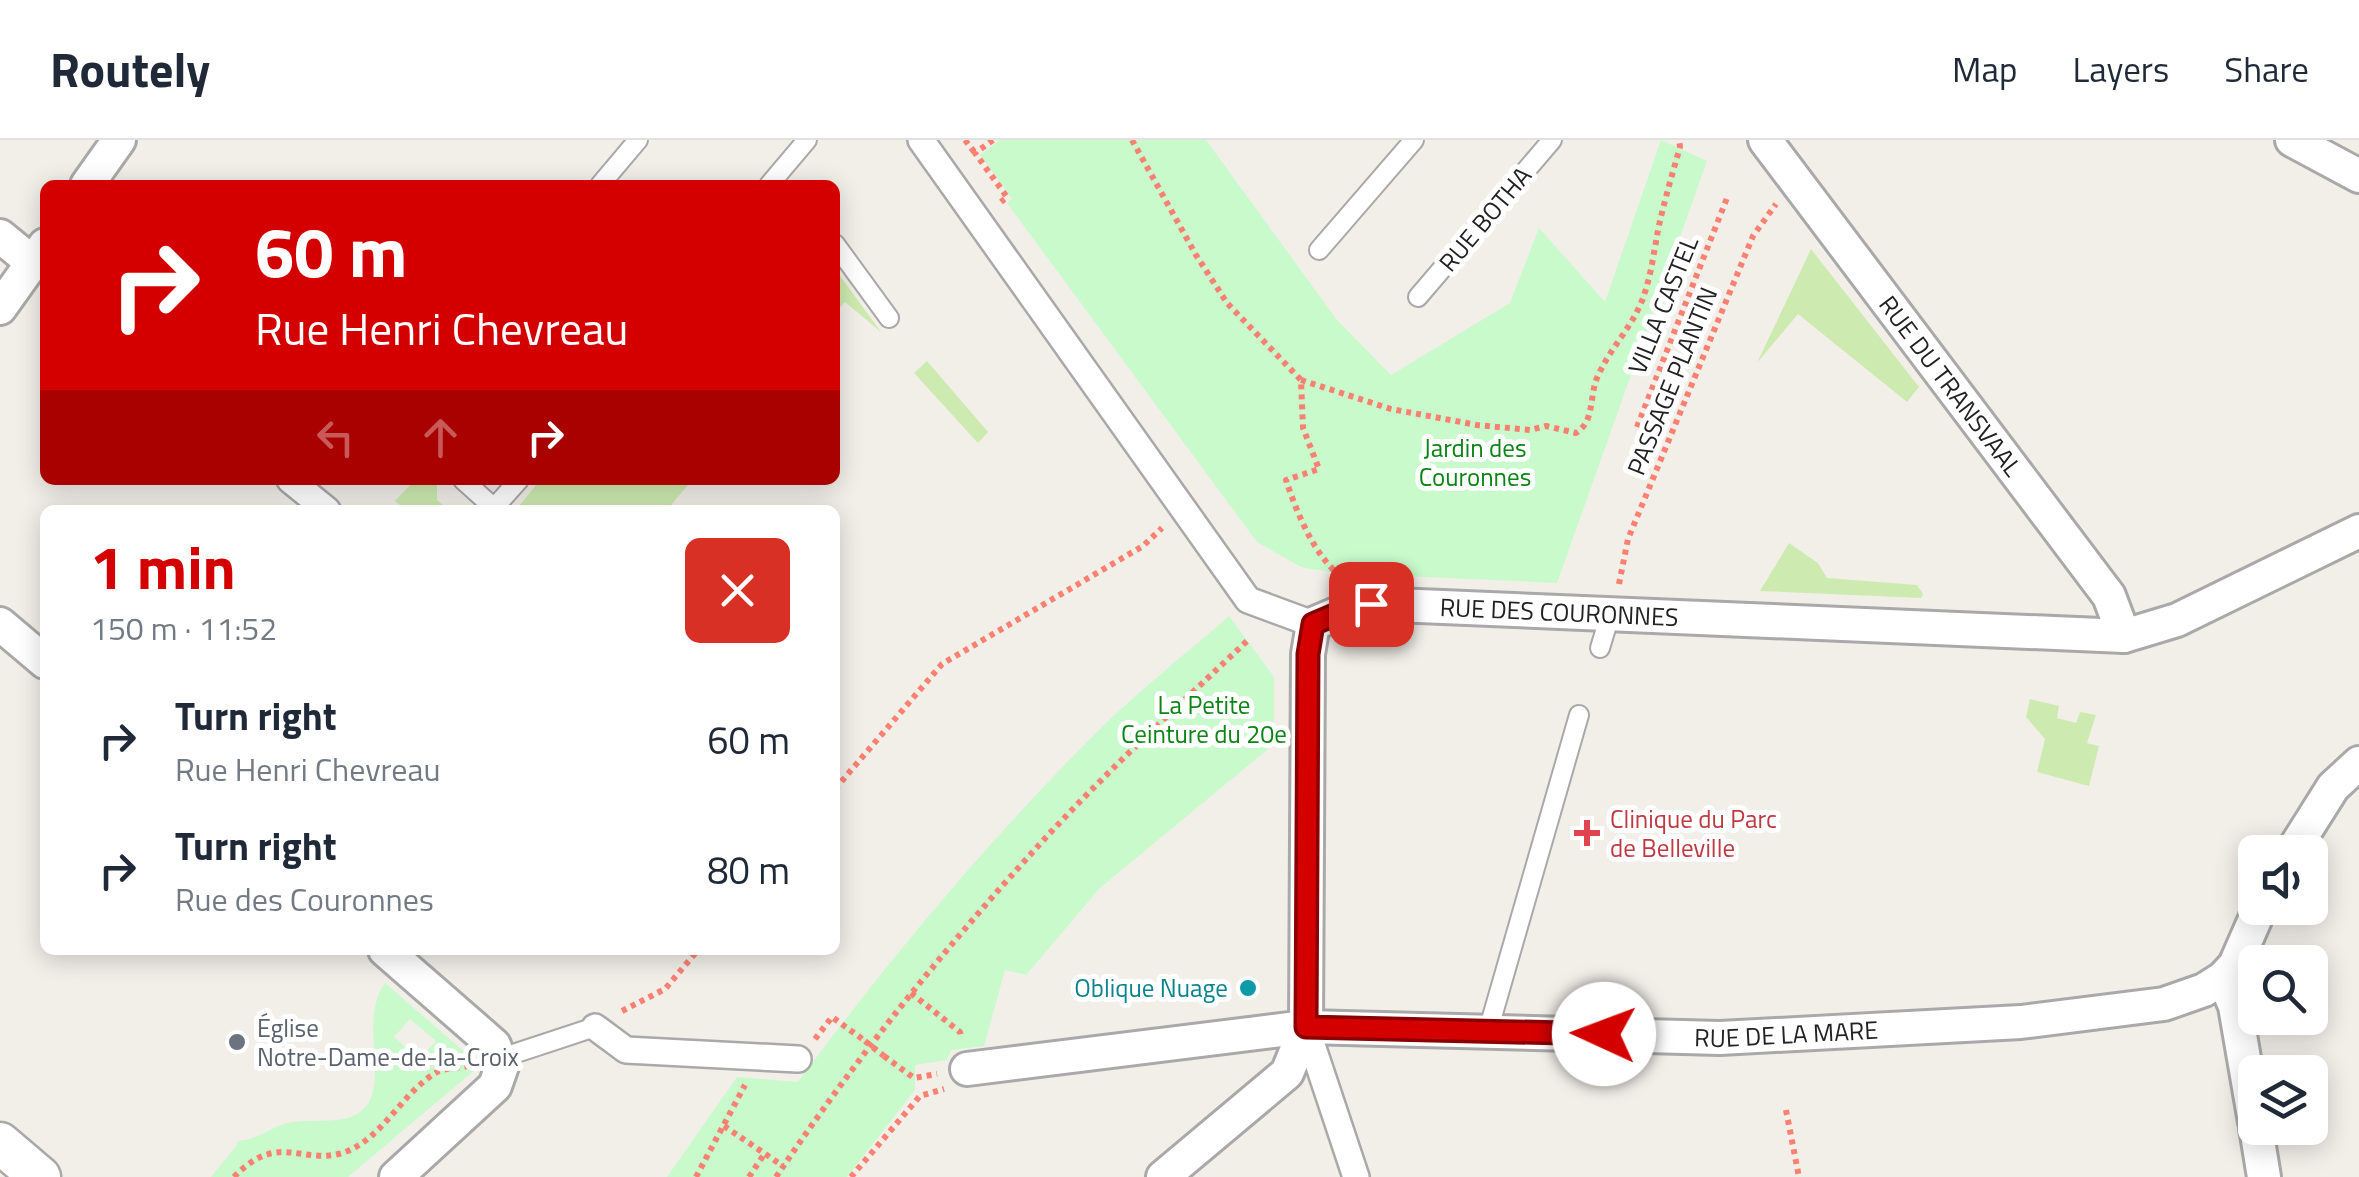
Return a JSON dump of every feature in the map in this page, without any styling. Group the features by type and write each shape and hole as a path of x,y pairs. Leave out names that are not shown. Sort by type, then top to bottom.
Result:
{"street":[{"path":"91,180 119,140"},
{"path":"921,140 1248,600 1313,624 1308,654 1306,1027 1356,1177"},
{"name":"RUE DU TRANSVAAL","path":"1765,140 2110,596 2124,636"},
{"path":"2292,140 2359,176"},
{"path":"0,236 40,261"},
{"path":"0,308 40,263"},
{"path":"296,485 322,505"},
{"name":"RUE DES COURONNES","path":"1313,624 1353,607 1371,604 1614,600 2124,636 2177,620 2359,532"},
{"path":"0,624 40,658"},
{"path":"2303,835 2333,787 2359,763"},
{"path":"2244,1055 2235,1006 2223,978 2235,964 2252,925"},
{"path":"391,955 494,1045 488,1061 501,1076 495,1086 396,1177"},
{"name":"RUE DE LA MARE","path":"962,1067 1306,1027 1720,1038 2021,1022 2164,1004 2186,998 2223,978"},
{"path":"1163,1177 1287,1073 1306,1027"},
{"path":"595,1028 626,1050 798,1060"},
{"path":"0,1143 40,1177"},
{"path":"2259,1145 2264,1177"}],"lane":[{"path":"604,180 638,140"},
{"path":"773,180 807,140"},
{"path":"1319,250 1414,140"},
{"name":"RUE BOTHA","path":"1418,297 1552,140"},
{"path":"840,251 888,318"},
{"path":"469,485 491,505"},
{"path":"497,505 515,485"},
{"path":"1600,648 1614,600"},
{"path":"1488,1031 1580,715"},
{"path":"488,1061 595,1028"}],"path":[{"path":"965,140 1007,197"},
{"path":"975,154 993,140"},
{"path":"1132,140 1227,303 1301,380 1391,409 1478,425 1530,430 1546,426 1576,433 1590,417 1592,391 1603,364 1626,336 1644,296 1679,140"},
{"name":"VILLA CASTEL","path":"1636,427 1727,198"},
{"name":"PASSAGE PLANTIN","path":"1614,600 1628,539 1753,236 1780,200"},
{"path":"1301,380 1303,428 1319,470 1286,480 1295,507 1335,573"},
{"path":"840,783 942,664 1143,546 1171,521"},
{"path":"776,1177 911,993 1030,854 1125,756 1247,641"},
{"path":"641,1000 665,988 694,955"},
{"path":"851,1177 920,1096 962,1067 960,1032 911,993"},
{"path":"842,1023 914,1078 930,1075"},
{"path":"696,1177 759,1058"},
{"path":"234,1177 268,1152 325,1155 350,1150 438,1072 488,1061"},
{"path":"1786,1110 1799,1177"},
{"path":"724,1126 783,1166"},
{"path":"750,1177 765,1153"}],"green space":[{"name":"Jardin des Couronnes","path":"1000,140 1206,140 1337,320 1391,375 1510,303 1539,228 1605,302 1661,140 1707,161 1557,583 1335,573 1301,567 1257,542 1007,203 1012,199 980,155"},
{"path":"1811,249 1919,387 1907,402 1798,314 1757,363"},
{"path":"840,276 881,332 845,302 840,308"},
{"path":"927,361 988,432 978,443 914,373"},
{"path":"410,485 436,485 437,500 443,505 400,505 395,501"},
{"path":"536,485 688,485 671,505 520,505"},
{"path":"1789,543 1818,563 1827,578 1917,585 1923,594 1921,598 1760,591"},
{"name":"La Petite Ceinture du 20e","path":"1229,616 1274,677 1274,744 1100,888 1026,975 1005,970 984,1046 951,1050 947,1060 915,1065 915,1090 847,1177 667,1177 737,1077 798,1082 906,944 1021,811 1117,713"},
{"path":"2030,699 2059,706 2057,718 2076,723 2080,712 2096,715 2087,743 2099,746 2089,786 2037,772 2045,739 2026,717"},
{"path":"385,983 475,1061 476,1069 348,1177 211,1177 237,1141 288,1123 349,1117 368,1104 375,1073 377,999","holes":["410,1019 436,1041 420,1059 394,1037"]}],"place":[{"name":"Clinique du Parc de Belleville","path":"1587,833"},
{"name":"Oblique Nuage","path":"1248,988"},
{"name":"Église Notre-Dame-de-la-Croix","path":"237,1042"}],"route":[{"path":"1371,604 1353,607 1313,624 1308,654 1306,1027 1604,1034"}]}
